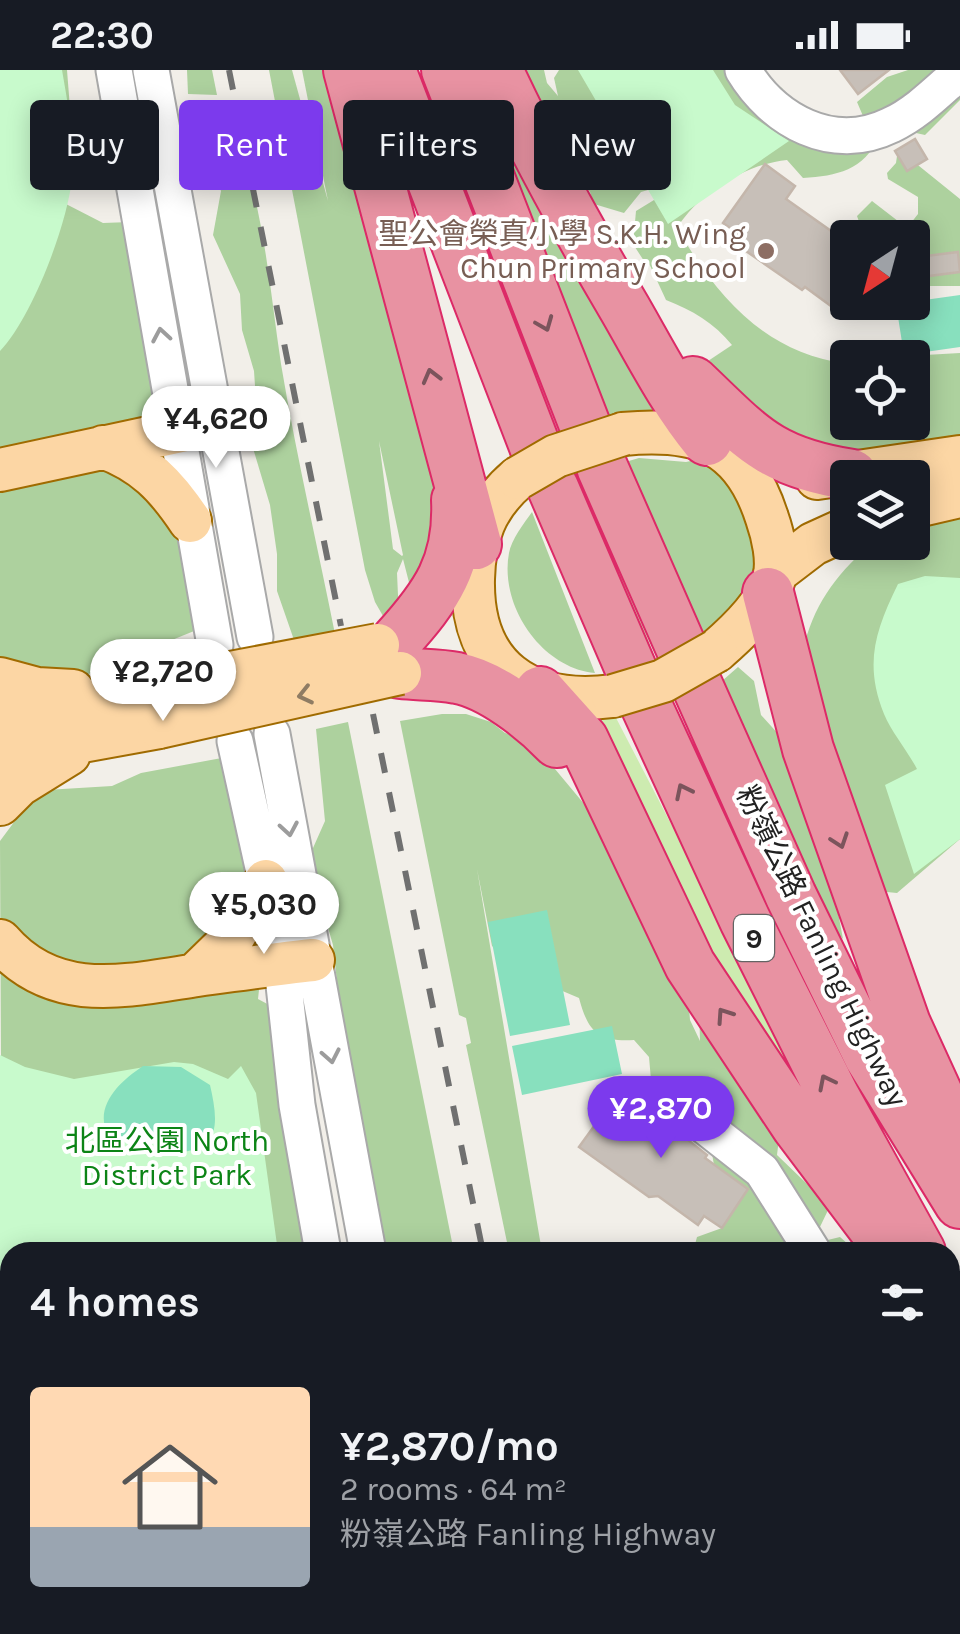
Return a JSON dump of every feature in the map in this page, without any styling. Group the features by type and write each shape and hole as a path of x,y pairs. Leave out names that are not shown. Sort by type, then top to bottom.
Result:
{"highway":[{"path":"348,70 456,470 475,556"},
{"name":"粉嶺公路 Fanling Highway","path":"390,70 536,472 630,692 834,1097 914,1242"},
{"name":"粉嶺公路 Fanling Highway","path":"447,70 699,664 791,896 870,1057 960,1203"},
{"path":"496,70 534,147 632,322 688,416 722,450"},
{"path":"632,322 727,417 770,451 830,471"},
{"path":"456,470 458,528 449,566 398,658 460,678 538,721 591,783 621,826"},
{"path":"772,583 805,739 827,806 905,1024 960,1144"},
{"path":"524,683 583,740 690,965 797,1126 884,1242"}],"main road":[{"path":"0,470 198,427"},
{"path":"524,683 489,654 475,622 475,556 481,524 491,506 567,451 668,432 805,479 830,477"},
{"path":"104,447 140,463 169,488 190,520"},
{"path":"722,450 754,483 764,508 772,534 772,583"},
{"path":"930,462 960,457"},
{"path":"930,503 960,496"},
{"path":"0,720 183,682 398,658 451,664 576,699 630,692 699,664 744,625 772,583 814,544 830,536"},
{"path":"0,756 160,727 398,658 449,610 475,556"},
{"path":"0,680 37,689 129,694"},
{"path":"0,804 34,774 91,741"},
{"path":"195,975 232,940 266,881"},
{"path":"0,941 26,966 74,985 110,987 297,962"}],"street":[{"path":"114,70 198,427 255,637"},
{"path":"150,70 198,427 190,520 215,645"},
{"path":"743,70 767,104 788,120 816,131 848,135 892,125 960,72"},
{"path":"272,734 297,962 291,1024 296,1105 321,1242"},
{"path":"235,741 266,881 297,962 366,1242"},
{"path":"673,1101 762,1172 808,1242"}],"green space":[{"path":"0,70 67,70 69,100 30,100 30,190 64,190 60,216 66,204 103,223 130,222 199,629 0,710"},
{"path":"0,70 62,70 67,100 30,100 30,190 70,190 69,198 36,294 0,351"},
{"path":"187,70 212,70 217,95 188,94"},
{"path":"269,70 292,70 300,100 275,100"},
{"path":"302,70 336,70 343,100 343,190 365,190 444,512 413,598 403,559 397,573 399,618 387,623 375,602 365,570 292,190 323,190 323,183 328,201 323,176 323,100 308,100","holes":["379,441 403,555 393,549"]},
{"path":"472,70 490,100 484,100"},
{"path":"516,70 544,70 547,83 558,96 554,78 559,70 763,70 767,79 782,88 815,127 863,116 857,102 887,77 908,70 960,70 960,100 925,135 907,131 879,137 857,164 827,175 803,178 787,160 756,167 711,192 677,228 709,277 746,317 791,347 830,360 830,440 930,440 930,355 960,353 960,465 773,442 702,365 732,345 702,318 666,300 647,259 644,261 633,244 636,211 654,200 656,190 671,190 671,100 529,100"},
{"path":"578,70 713,70 735,105 789,141 668,224 648,190 671,190 671,100 596,100"},
{"path":"514,141 534,175 534,190 543,190 670,406 610,423 514,177"},
{"path":"898,149 960,199 960,286 930,286 930,220 913,220 918,214 918,197 888,179 887,173 896,163"},
{"path":"252,190 255,200 287,398 335,634 294,640 277,591 277,554 270,505 247,428 256,401 254,371 242,330 240,294 213,235 221,191"},
{"path":"648,190 641,192 624,213 594,204 590,192"},
{"path":"872,201 897,220 859,220 857,216"},
{"path":"960,295 960,347 930,351 930,340 902,340 899,320 930,320 930,299"},
{"path":"639,458 686,462 705,458 749,501 758,568 735,611 718,626 707,629 694,644 615,465"},
{"path":"590,476 656,662 641,667 574,482"},
{"path":"532,512 595,673 558,660 528,631 518,613 508,573 509,553"},
{"path":"960,517 960,839 897,893 867,890 802,653 812,620 845,569 854,560 930,560 930,523"},
{"path":"925,576 960,578 960,839 914,874 885,785 917,769 884,714 874,663 878,633 898,584"},
{"path":"738,667 754,681 761,715 781,737 814,842 833,886 843,939 818,910 802,858 761,807 722,681"},
{"path":"466,714 491,722 505,733 530,739 585,805 627,873 687,985 690,1020 700,1041 699,1004 783,1105 777,1155 830,1206 819,1229 807,1242 696,1242 697,1237 722,1228 748,1189 714,1165 711,1148 643,1099 662,1097 664,1093 651,1080 649,1057 634,1040 611,1039 596,1032 586,1019 579,998 546,984 492,946 477,869 540,1242 507,1242 466,1045 471,1043 466,1018 459,1015 400,721"},
{"path":"614,714 780,1034 799,1097 718,980 595,724"},
{"path":"348,722 452,1242 377,1242 346,1064 333,945 312,872 313,848 325,821 316,729"},
{"path":"227,757 243,803 241,853 250,877 243,900 254,980 258,999 273,1007 309,1242 2,1242 0,841 26,806 46,790 112,786 141,773"},
{"path":"547,910 570,1025 510,1036 488,922"},
{"path":"612,1026 622,1074 522,1095 512,1046"},
{"name":"北區公園 North District Park","path":"0,1055 25,1067 74,1079 174,1062 193,1064 228,1079 241,1066 256,1093 277,1242 0,1242"},
{"path":"143,1066 181,1067 210,1085 215,1121 209,1140 202,1146 177,1152 155,1135 110,1139 104,1117 110,1097"},
{"path":"840,1237 846,1242 819,1242"}],"building":[{"path":"840,70 889,70 858,94"},
{"path":"915,139 927,159 907,171 895,151"},
{"path":"765,164 795,186 786,199 830,230 830,305 733,242 739,234 723,223"},
{"path":"958,252 960,272 930,276 930,256"},
{"path":"624,1085 653,1106 660,1118 707,1155 705,1158 748,1189 722,1228 704,1216 698,1225 658,1196 649,1197 579,1147"}],"railway":[{"path":"229,70 341,626"},
{"path":"373,714 481,1242"}],"place":[{"name":"聖公會榮真小學 S.K.H. Wing Chun Primary School","path":"766,251"}]}
